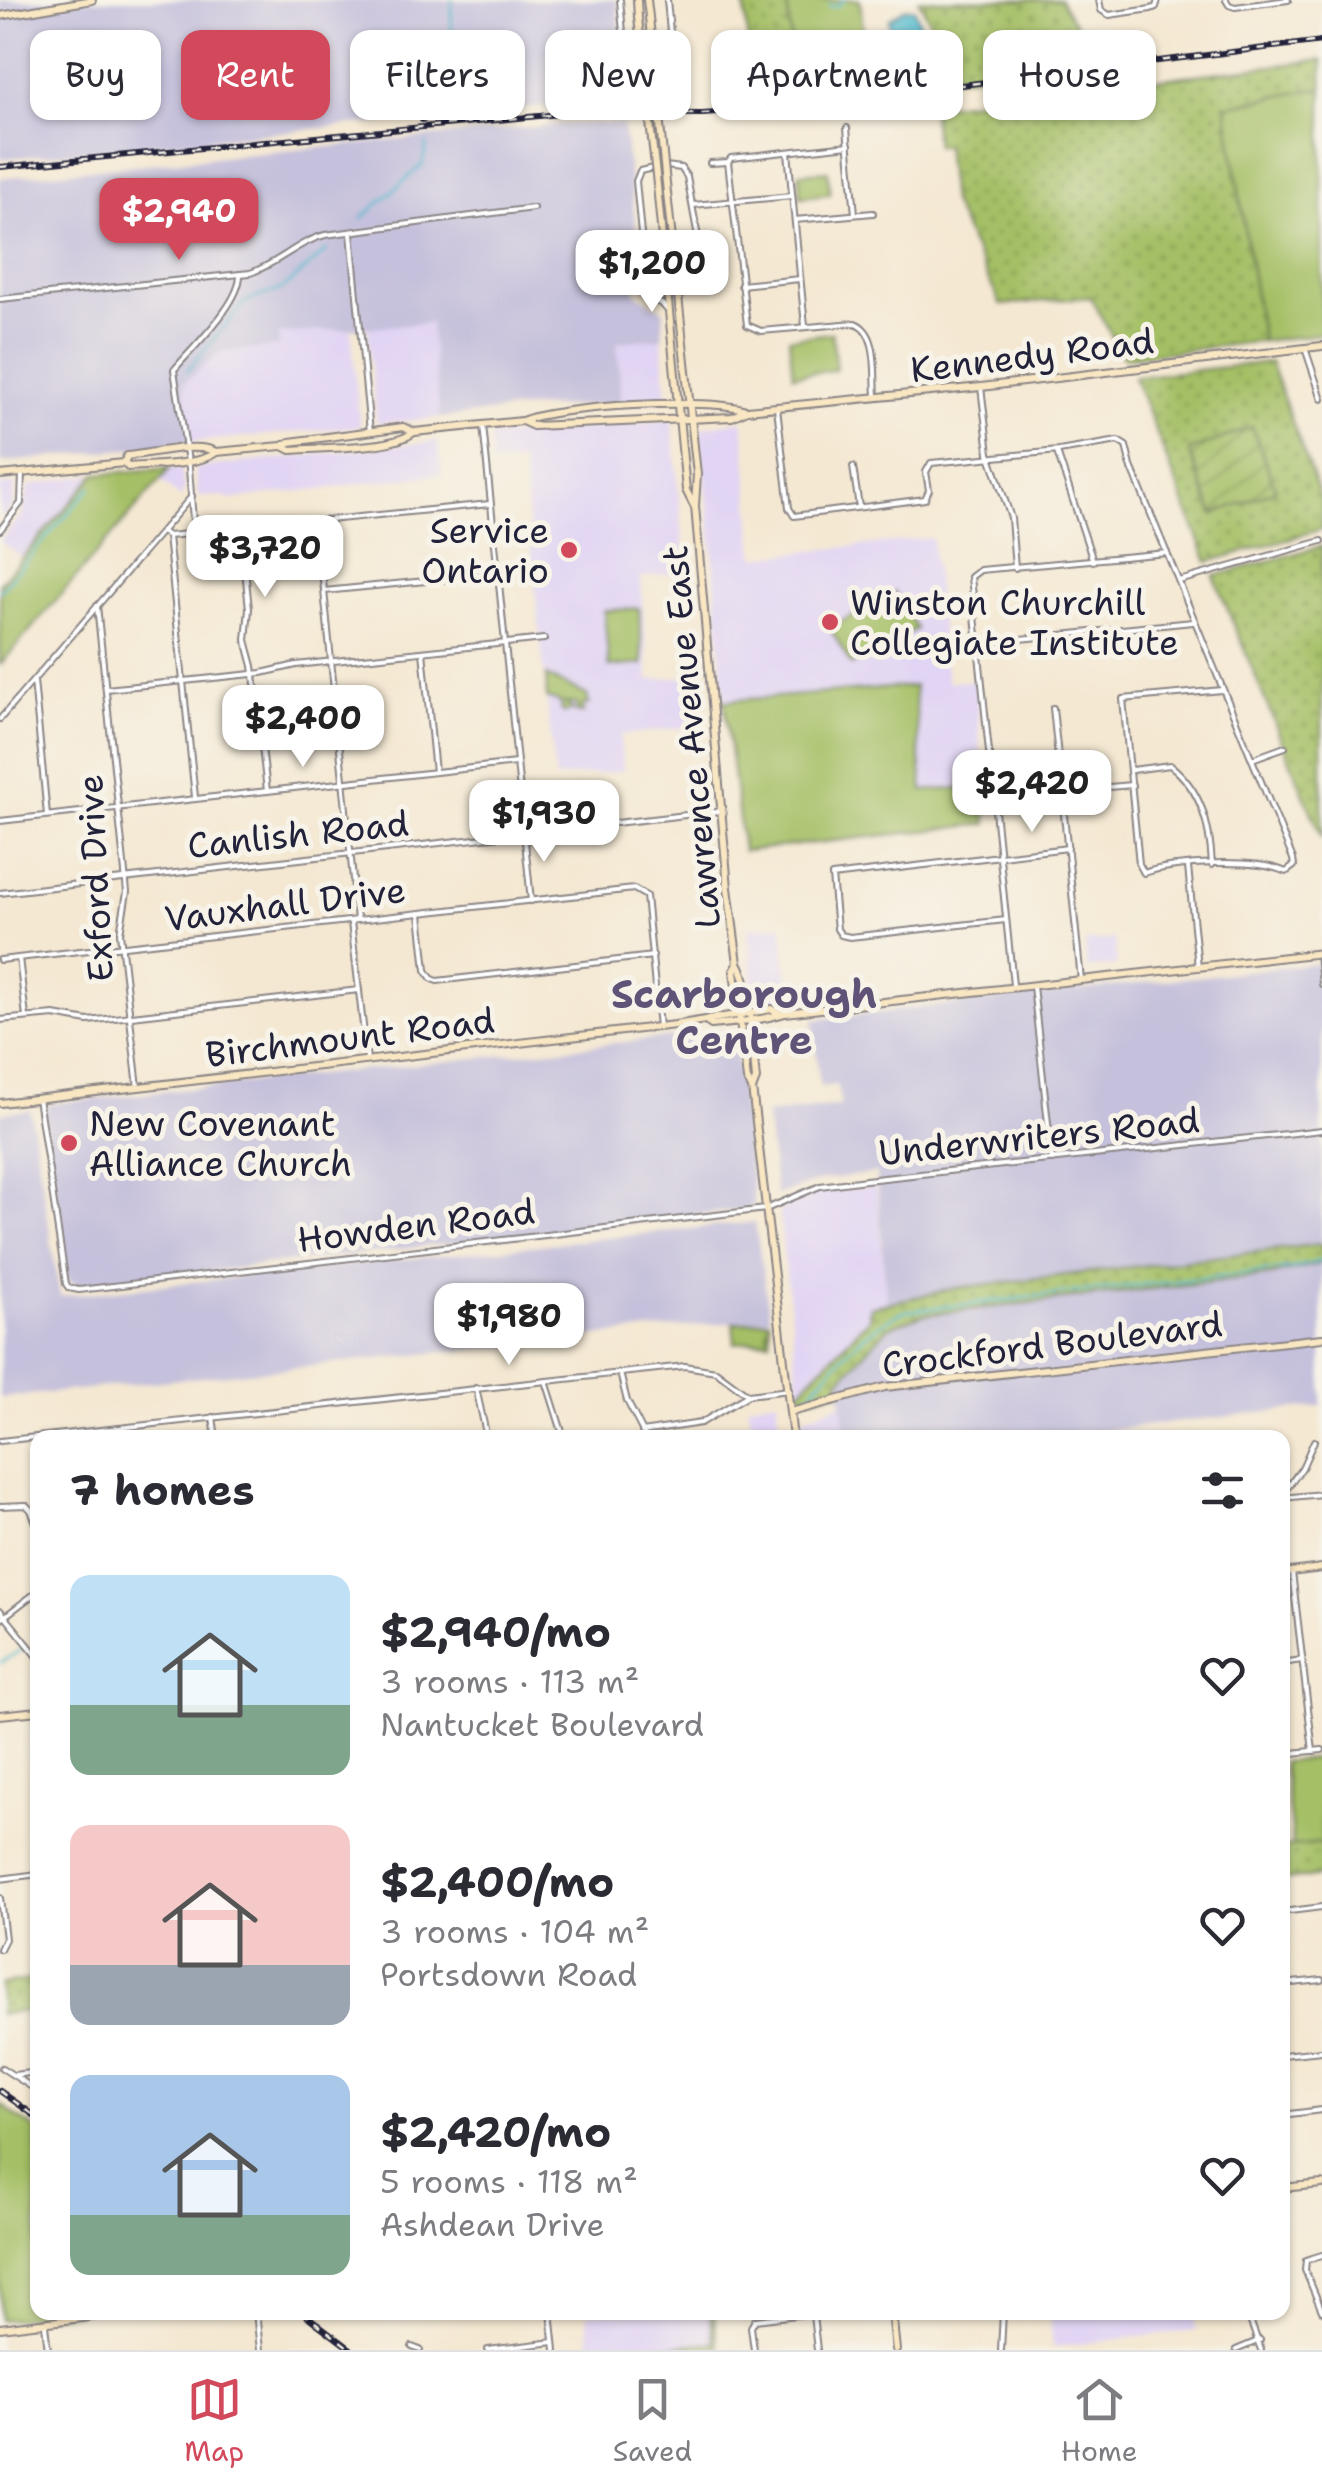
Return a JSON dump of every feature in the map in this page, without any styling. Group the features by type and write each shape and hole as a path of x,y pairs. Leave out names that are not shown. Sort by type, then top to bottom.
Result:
{"main road":[{"path":"0,16 92,0"},
{"name":"Lawrence Avenue East","path":"637,0 666,285 684,405 692,431 698,490 694,506 721,811 738,963 744,971 744,1017 756,1079 752,1088 792,1430"},
{"name":"Lawrence Avenue East","path":"647,0 678,289 684,405 680,418 686,490 694,506"},
{"name":"Kennedy Road","path":"522,422 533,426 732,417 747,410 1322,346"},
{"name":"Kennedy Road","path":"0,475 188,461 208,458 216,452 403,427 414,432 522,422 534,416 586,410 733,405 747,410"},
{"path":"692,431 697,424 712,418"},
{"path":"370,432 371,443"},
{"name":"Kennedy Road","path":"282,446 292,450 405,440 414,432"},
{"name":"Kennedy Road","path":"124,463 127,456 185,449 207,447 216,452"},
{"name":"Birchmount Road","path":"0,1103 707,1021 710,1017 773,1018 780,1013 1320,954"},
{"name":"Crockford Boulevard","path":"790,1412 886,1387 1322,1338"},
{"path":"1292,1572 1322,1568"},
{"path":"0,1715 30,1712"},
{"path":"1290,2187 1322,2184"},
{"path":"0,2328 68,2320"},
{"path":"893,2320 896,2350"}],"street":[{"path":"620,0 628,86 642,96 665,94 674,84 667,0"},
{"path":"1099,0 1101,10 1109,15 1151,9 1158,0"},
{"path":"1226,0 1235,7 1288,0"},
{"path":"847,128 855,214"},
{"path":"710,163 849,145"},
{"path":"788,152 805,327"},
{"path":"728,162 744,319 751,328 761,331 855,323 868,329 876,398"},
{"path":"670,314 662,304 643,296 638,285 642,246 638,174 649,167 681,168 687,177 700,248 682,271 678,289"},
{"path":"693,206 792,196"},
{"path":"0,299 240,274 266,269 318,236 533,208"},
{"path":"795,220 873,212"},
{"path":"351,233 370,432"},
{"path":"674,252 685,258 698,255"},
{"path":"194,534 174,370 233,299 240,274"},
{"path":"741,285 800,279"},
{"path":"643,296 656,296 666,285"},
{"path":"1305,348 1322,399"},
{"path":"981,386 990,457 1010,518 1016,568"},
{"path":"777,408 792,516 925,499 929,490 926,469 931,463 1123,442 1294,866 1286,872 1251,865 1141,872 1125,697 1222,690"},
{"path":"483,425 531,901"},
{"path":"1057,451 1093,561"},
{"path":"853,467 859,507"},
{"path":"0,530 20,503 22,473"},
{"path":"0,719 192,496"},
{"path":"162,532 168,536 194,534 490,504"},
{"path":"317,521 367,1060"},
{"path":"240,529 249,609 246,640 254,674 266,791"},
{"path":"168,536 195,799"},
{"path":"1179,581 1322,540"},
{"path":"1013,988 974,573 1167,553"},
{"path":"324,591 497,574"},
{"name":"Exford Drive","path":"98,606 128,900 120,924 138,1087"},
{"path":"979,644 1194,622"},
{"path":"106,689 544,639"},
{"path":"422,652 435,772"},
{"path":"34,681 48,816"},
{"path":"1054,708 1081,980"},
{"path":"1252,759 1285,747"},
{"path":"0,821 516,762"},
{"path":"1132,770 1170,766 1184,776 1209,827 1212,865"},
{"path":"1062,792 1133,785"},
{"name":"Canlish Road","path":"0,893 721,811"},
{"path":"1006,920 841,935 836,929 834,874 1068,848"},
{"path":"1188,867 1198,967"},
{"name":"Vauxhall Drive","path":"0,960 634,889 646,896 653,956"},
{"path":"420,914 426,970 430,978 438,981 653,956 660,1026"},
{"path":"1320,954 1322,984"},
{"path":"20,958 26,1017"},
{"path":"1033,986 1052,1160"},
{"path":"0,1020 54,1014 82,1022 359,990"},
{"name":"Howden Road","path":"38,1098 65,1278 72,1289 766,1209"},
{"name":"Underwriters Road","path":"766,1209 820,1186 1322,1130"},
{"path":"98,1430 698,1366 716,1372 748,1395"},
{"path":"620,1373 627,1401 642,1430"},
{"path":"546,1381 561,1430"},
{"path":"476,1388 485,1430"},
{"path":"668,1430 701,1423 748,1395 789,1390"},
{"path":"214,1417 215,1430"},
{"path":"0,1441 30,1438"},
{"path":"1290,1485 1314,1441"},
{"path":"1290,1496 1322,1494"},
{"path":"0,1506 26,1505 30,1509"},
{"path":"1292,1572 1313,1751"},
{"path":"3,1618 30,1596"},
{"path":"0,1610 30,1648"},
{"path":"1290,1661 1302,1660"},
{"path":"1290,1753 1322,1750"},
{"path":"0,1879 30,1875"},
{"path":"0,1898 5,1938 0,1949"},
{"path":"1290,1911 1322,1907"},
{"path":"1290,1983 1322,1980"},
{"path":"1290,2054 1322,2050"},
{"path":"2,2068 30,2086"},
{"path":"14,2075 30,2073"},
{"path":"1290,2114 1322,2110"},
{"path":"1322,2255 1306,2260 1305,2270 1322,2311"},
{"path":"257,2320 260,2350"},
{"path":"552,2320 554,2350"},
{"path":"754,2320 754,2350"},
{"path":"813,2320 817,2350"},
{"path":"1002,2350 1003,2320"},
{"path":"1251,2320 1261,2350"},
{"path":"44,2323 48,2350"},
{"path":"1236,2350 1260,2340"},
{"path":"488,2350 554,2342"},
{"path":"412,2348 420,2350"}],"shaded area":[{"path":"0,0 617,0 620,30 545,30 545,107 525,109 525,30 350,30 350,120 408,120 0,159"},
{"path":"567,124 623,124 637,237 635,292 664,311 662,338 617,342 622,404 440,418 430,323 278,334 279,347 220,352 184,383 189,442 0,463 0,178"},
{"path":"430,323 440,418 377,423 367,327"},
{"path":"351,328 360,426 189,442 184,383 220,352 278,347 277,334"},
{"path":"662,338 667,399 622,404 617,342"},
{"path":"672,420 686,572 640,577 649,680 695,676 700,726 620,735 623,771 555,778 522,462 492,464 490,437"},
{"name":"Winston Churchill Collegiate Institute","path":"743,420 755,557 932,538 947,682 975,681 984,786 923,791 914,686 724,701 700,428"},
{"path":"438,441 442,474 227,500 226,496 198,497 195,468"},
{"path":"170,468 181,468 181,498 160,480"},
{"path":"96,474 22,558 0,541 22,515 29,486"},
{"path":"15,484 13,505 0,516 0,486"},
{"path":"782,925 790,1004 756,1008 748,928"},
{"path":"1114,939 1117,965 1087,969 1085,942"},
{"path":"1322,963 1322,1244 957,1288 887,1303 876,1173 823,1180 776,1195 766,1114 841,1106 837,1085 820,1087 813,1020"},
{"path":"727,1031 734,1035 754,1204 749,1209 80,1286 68,1280 44,1113 49,1104"},
{"path":"30,1110 60,1296 755,1222 770,1318 0,1398 0,1113"},
{"path":"876,1187 887,1303 870,1307 869,1318 799,1391 779,1210 820,1192"},
{"path":"1322,1263 1322,1406 1108,1430 846,1430 839,1381 889,1327 923,1315 1270,1275"},
{"path":"777,1399 780,1430 754,1430 747,1405"},
{"path":"843,1403 846,1430 803,1430 802,1418"},
{"path":"588,2320 715,2320 718,2350 590,2350"},
{"path":"1050,2320 1195,2320 1196,2330 1053,2347"}],"green space":[{"path":"744,0 787,0 790,30 747,30"},
{"path":"787,0 860,0 863,30 790,30"},
{"path":"919,0 1060,0 1078,30 983,30 983,74 963,77 963,30 934,30"},
{"path":"1322,60 1322,88 1226,106 1262,341 1124,358 1090,297 1001,305 951,202 945,146 936,146 933,120 963,120 963,102 983,100 983,120 1156,120 1156,80"},
{"path":"1322,88 1322,334 1262,341 1226,106"},
{"path":"828,171 830,194 800,197 799,173"},
{"path":"832,333 836,370 793,375 789,338"},
{"path":"1270,362 1322,502 1322,529 1208,562 1134,377"},
{"path":"1252,427 1276,490 1213,514 1189,451"},
{"path":"170,468 0,665 0,583 96,474"},
{"path":"1322,546 1322,838 1214,576"},
{"path":"895,592 916,629 851,665 830,628"},
{"path":"639,608 643,664 609,667 604,611"},
{"path":"546,676 587,695 589,704 583,705 583,713 576,712 577,704 566,703 573,710 564,713 560,709 562,703 547,698"},
{"path":"914,686 923,791 984,786 987,824 743,851 724,701"},
{"path":"1322,1244 1322,1263 1270,1275 923,1315 889,1327 839,1381 840,1391 804,1398 799,1391 869,1318 870,1307 957,1288"},
{"path":"769,1320 770,1340 735,1343 733,1323"},
{"path":"1321,1758 1322,1843 1293,1846 1290,1761"},
{"path":"1322,1843 1322,1876 1290,1879 1290,1846"},
{"path":"30,1980 30,2011 0,2014 0,1984"},
{"path":"0,2104 30,2126 30,2317 0,2320"},
{"path":"711,2320 715,2320 718,2350 640,2350 711,2342 714,2344"}],"water":[{"path":"914,8 923,30 890,30 889,19 904,9"}],"waterway":[{"path":"451,30 452,0"},
{"path":"829,6 844,0"},
{"path":"362,218 422,165 427,144"},
{"path":"187,371 245,302 284,288 327,250"},
{"path":"0,591 91,487"},
{"path":"808,1396 865,1336 907,1311 1293,1268 1322,1261"},
{"path":"0,1663 24,1648"}],"railway":[{"path":"0,167 570,113 748,111 1322,41"},
{"path":"0,2091 30,2112"},
{"path":"313,2320 352,2350"}],"place":[{"name":"Service Ontario","path":"569,550"},
{"name":"Winston Churchill Collegiate Institute","path":"830,622"},
{"name":"New Covenant Alliance Church","path":"69,1143"}],"district":[{"name":"Scarborough Centre","path":"744,1017"}]}
